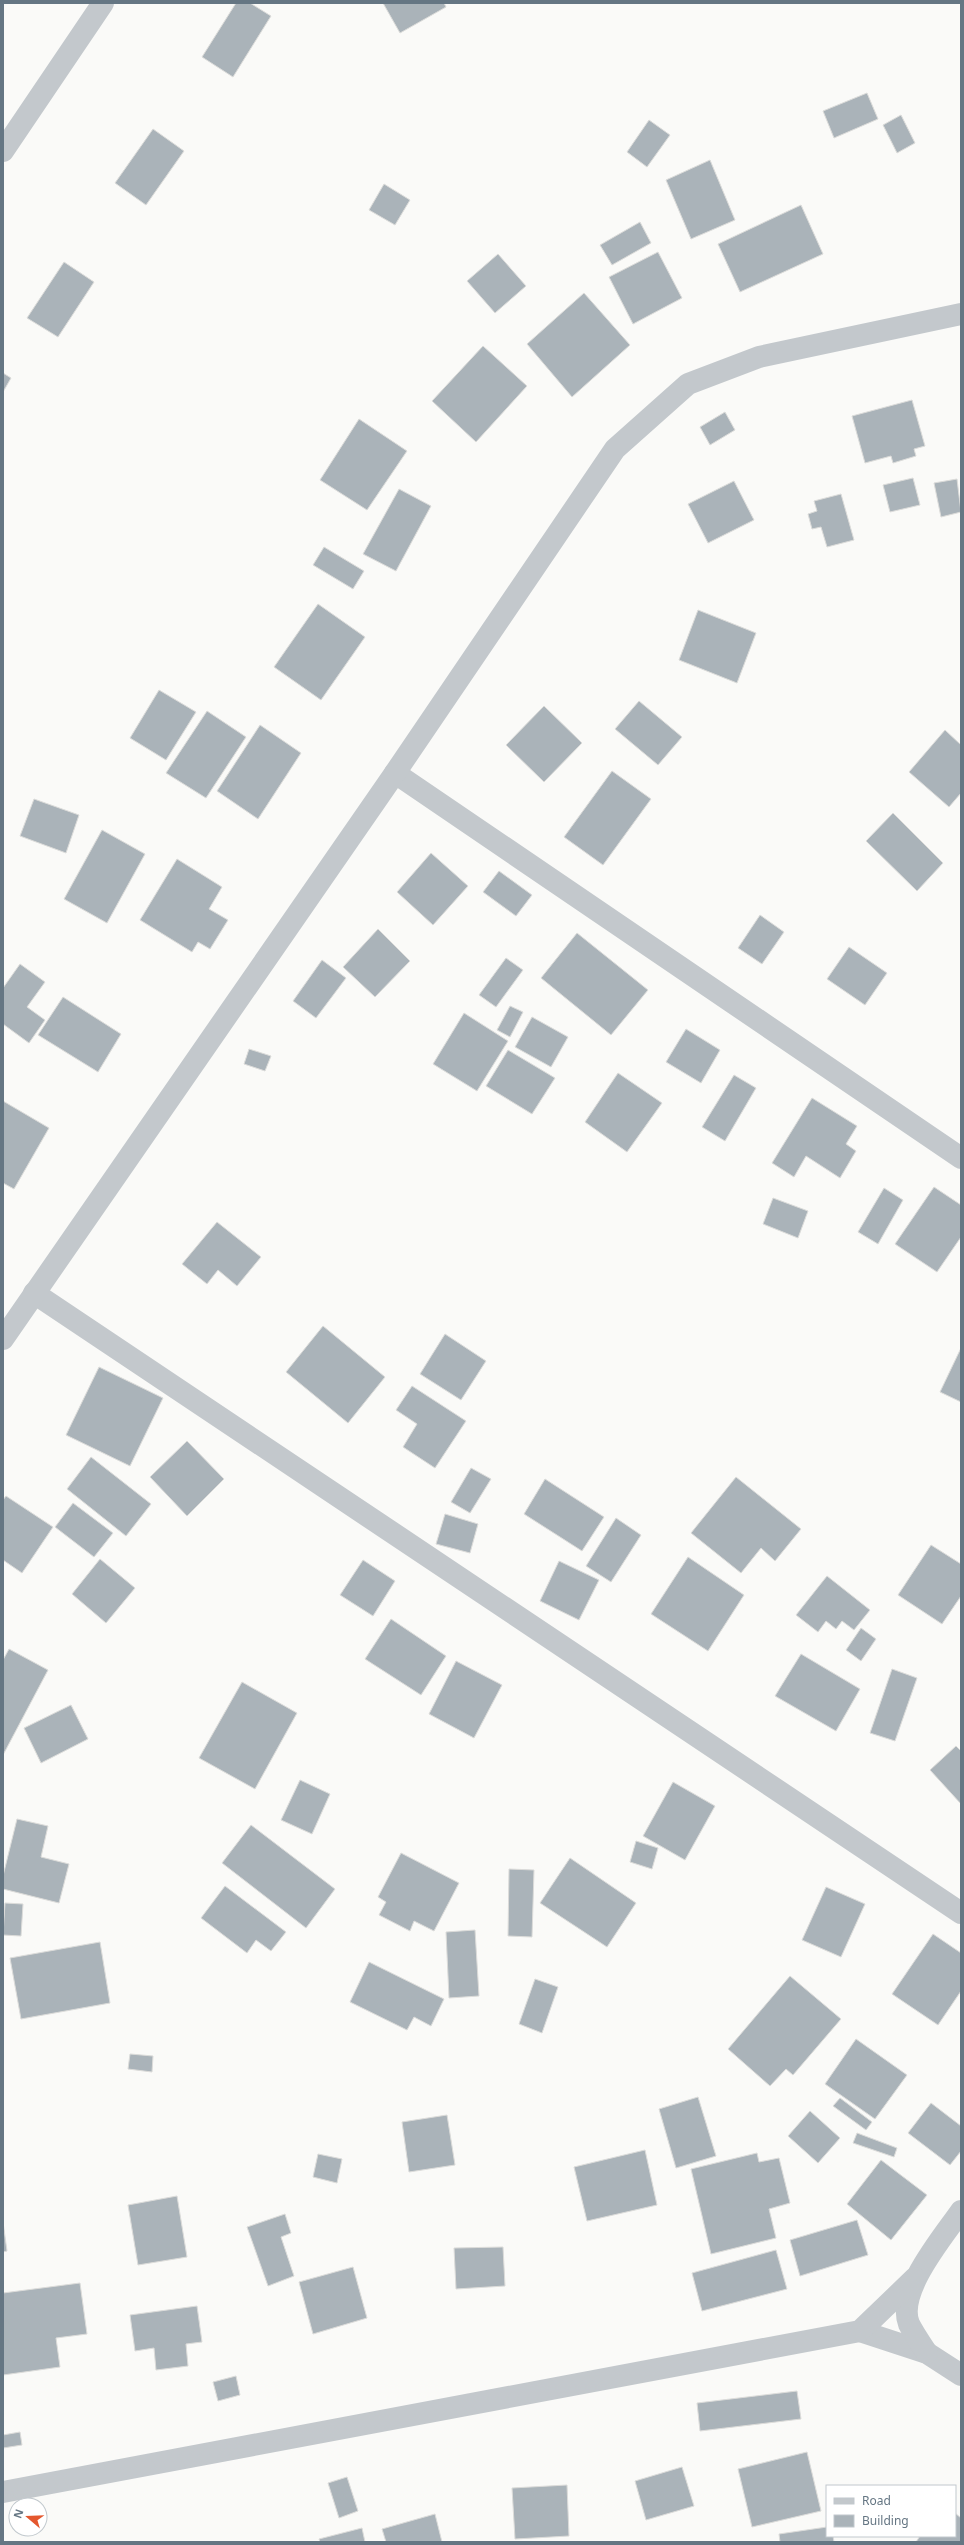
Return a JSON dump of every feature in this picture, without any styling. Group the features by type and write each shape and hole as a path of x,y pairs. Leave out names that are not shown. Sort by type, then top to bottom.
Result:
{"street":[{"path":"3,151 103,3"},
{"path":"3,1339 396,773 615,449 688,384 759,357 961,314"},
{"path":"396,773 961,1158"},
{"path":"34,1293 961,1913"},
{"path":"860,2331 916,2278 961,2211"},
{"path":"916,2278 907,2308 909,2323 927,2353"},
{"path":"3,2492 860,2331 927,2353 961,2375"}],"building":[{"path":"236,3 250,3 271,16 233,77 202,57"},
{"path":"383,3 444,3 446,7 400,33"},
{"path":"867,93 878,119 834,138 823,111"},
{"path":"901,115 915,143 897,153 883,125"},
{"path":"649,120 670,135 647,167 627,152"},
{"path":"153,129 184,151 146,205 115,183"},
{"path":"710,160 735,220 691,239 666,180"},
{"path":"384,184 410,200 395,225 369,210"},
{"path":"801,205 823,254 740,292 718,244"},
{"path":"640,222 651,243 612,265 600,245"},
{"path":"658,252 682,298 633,324 609,277"},
{"path":"498,254 526,286 495,313 467,281"},
{"path":"64,262 94,282 58,337 27,318"},
{"path":"584,293 630,345 572,397 527,344"},
{"path":"483,346 527,386 476,442 432,401"},
{"path":"3,373 11,378 3,392"},
{"path":"912,400 925,446 914,449 916,456 893,463 891,456 865,463 852,416"},
{"path":"725,412 735,430 710,445 700,427"},
{"path":"359,419 407,451 367,510 320,480"},
{"path":"913,478 920,505 890,512 883,485"},
{"path":"957,479 961,512 941,517 934,483"},
{"path":"734,481 754,520 708,543 688,504"},
{"path":"399,489 431,506 396,571 363,554"},
{"path":"841,494 854,540 827,547 821,527 812,529 808,514 817,511 814,501"},
{"path":"324,547 364,571 353,589 313,565"},
{"path":"318,604 365,637 321,700 274,667"},
{"path":"698,610 756,633 737,683 679,660"},
{"path":"159,690 196,712 166,760 130,738"},
{"path":"639,701 682,737 658,765 615,729"},
{"path":"544,706 582,743 544,782 506,745"},
{"path":"207,711 246,737 206,798 166,773"},
{"path":"260,725 301,753 258,819 217,791"},
{"path":"945,730 961,745 961,793 949,807 909,772"},
{"path":"612,771 651,799 603,865 564,837"},
{"path":"34,799 79,815 66,853 20,836"},
{"path":"893,813 943,863 917,891 866,841"},
{"path":"102,830 145,854 107,923 64,899"},
{"path":"431,853 468,886 433,925 397,892"},
{"path":"177,859 222,887 209,909 228,920 210,949 198,942 192,952 140,920"},
{"path":"499,871 532,895 516,916 483,892"},
{"path":"760,915 784,932 762,964 738,948"},
{"path":"378,929 410,961 375,997 343,967"},
{"path":"577,933 648,990 611,1035 541,978"},
{"path":"849,947 887,973 865,1005 827,979"},
{"path":"506,958 523,970 496,1007 479,995"},
{"path":"322,960 346,978 316,1018 293,1001"},
{"path":"20,964 45,982 27,1007 45,1020 29,1043 3,1024 3,988"},
{"path":"63,997 121,1034 98,1072 38,1035"},
{"path":"510,1006 523,1012 510,1037 497,1030"},
{"path":"464,1013 508,1041 477,1091 433,1064"},
{"path":"532,1017 568,1037 551,1067 515,1047"},
{"path":"686,1029 720,1050 701,1083 666,1062"},
{"path":"249,1049 271,1056 265,1071 244,1064"},
{"path":"508,1050 555,1078 532,1114 486,1086"},
{"path":"618,1073 662,1103 627,1152 585,1122"},
{"path":"734,1075 756,1088 725,1141 702,1127"},
{"path":"812,1098 857,1126 846,1144 856,1151 840,1178 806,1156 794,1177 772,1163"},
{"path":"3,1101 49,1128 14,1189 3,1183"},
{"path":"934,1187 961,1205 961,1237 937,1272 895,1244"},
{"path":"884,1188 903,1200 878,1244 858,1232"},
{"path":"773,1198 808,1211 798,1238 763,1224"},
{"path":"217,1222 261,1257 237,1286 218,1270 207,1284 182,1264"},
{"path":"323,1326 385,1377 348,1423 286,1372"},
{"path":"445,1334 486,1361 461,1400 420,1374"},
{"path":"961,1348 961,1402 940,1392"},
{"path":"99,1367 163,1398 130,1466 66,1435"},
{"path":"412,1386 466,1421 435,1468 403,1447 417,1424 396,1410"},
{"path":"187,1441 224,1479 187,1516 150,1477"},
{"path":"91,1457 151,1504 126,1536 67,1489"},
{"path":"471,1468 491,1479 470,1513 451,1502"},
{"path":"736,1477 801,1529 775,1561 761,1548 741,1573 691,1533"},
{"path":"545,1479 604,1517 582,1551 524,1514"},
{"path":"6,1496 53,1527 22,1573 3,1560 3,1500"},
{"path":"73,1503 113,1533 94,1557 55,1527"},
{"path":"445,1514 478,1524 470,1553 436,1544"},
{"path":"616,1518 641,1535 611,1582 586,1566"},
{"path":"931,1545 961,1564 961,1596 942,1624 898,1595"},
{"path":"688,1557 744,1595 708,1651 651,1614"},
{"path":"100,1559 135,1588 106,1623 72,1594"},
{"path":"363,1560 395,1581 373,1616 340,1595"},
{"path":"559,1561 599,1580 579,1620 540,1601"},
{"path":"827,1576 870,1610 854,1630 842,1621 836,1629 826,1621 818,1632 796,1615"},
{"path":"391,1619 446,1656 421,1695 365,1659"},
{"path":"861,1628 876,1639 861,1661 846,1650"},
{"path":"9,1649 48,1670 3,1755 3,1660"},
{"path":"801,1654 860,1689 836,1731 775,1696"},
{"path":"456,1661 502,1685 474,1738 429,1714"},
{"path":"892,1669 917,1678 895,1741 870,1733"},
{"path":"242,1682 297,1713 255,1789 199,1758"},
{"path":"71,1705 88,1739 41,1763 24,1728"},
{"path":"956,1746 961,1751 961,1804 930,1770"},
{"path":"300,1780 330,1794 312,1834 281,1820"},
{"path":"673,1782 715,1806 685,1860 643,1836"},
{"path":"17,1819 48,1826 41,1857 69,1864 59,1903 3,1889 3,1876"},
{"path":"251,1825 335,1889 306,1928 222,1863"},
{"path":"636,1841 658,1848 652,1869 630,1862"},
{"path":"401,1853 459,1883 434,1931 414,1921 410,1931 379,1915 386,1902 378,1897"},
{"path":"570,1858 636,1903 607,1947 540,1903"},
{"path":"509,1869 534,1870 532,1937 508,1936"},
{"path":"225,1886 286,1932 271,1951 256,1940 247,1953 201,1918"},
{"path":"826,1887 865,1904 841,1957 802,1940"},
{"path":"5,1903 23,1904 21,1936 3,1935"},
{"path":"475,1930 479,1996 449,1998 446,1932"},
{"path":"933,1934 961,1953 961,1991 938,2025 892,1994"},
{"path":"100,1942 110,2003 21,2019 10,1958"},
{"path":"369,1962 444,1999 431,2026 414,2017 407,2030 350,2002"},
{"path":"790,1976 841,2019 793,2075 786,2069 770,2086 728,2049"},
{"path":"535,1979 558,1987 542,2033 519,2024"},
{"path":"856,2039 907,2075 875,2119 825,2084"},
{"path":"130,2054 153,2056 152,2072 128,2069"},
{"path":"698,2097 716,2156 676,2168 659,2109"},
{"path":"840,2098 872,2122 866,2130 833,2106"},
{"path":"931,2103 961,2126 961,2151 950,2165 908,2133"},
{"path":"810,2111 840,2138 818,2163 788,2136"},
{"path":"447,2115 455,2165 409,2172 402,2122"},
{"path":"857,2133 897,2148 894,2157 853,2143"},
{"path":"645,2150 657,2205 587,2221 574,2167"},
{"path":"757,2153 759,2162 779,2158 790,2203 769,2209 776,2238 711,2254 691,2169"},
{"path":"318,2154 342,2159 337,2183 313,2177"},
{"path":"881,2160 927,2195 891,2240 847,2204"},
{"path":"177,2196 187,2257 138,2265 128,2205"},
{"path":"285,2214 291,2233 281,2237 294,2276 268,2286 247,2227"},
{"path":"857,2220 868,2255 800,2276 790,2240"},
{"path":"3,2222 7,2251 3,2252"},
{"path":"503,2247 505,2286 456,2289 454,2248"},
{"path":"776,2250 787,2289 702,2311 692,2273"},
{"path":"353,2267 367,2318 313,2334 299,2282"},
{"path":"80,2283 87,2334 56,2338 60,2367 3,2375 3,2293"},
{"path":"197,2306 202,2342 186,2344 188,2366 156,2370 154,2348 135,2351 130,2315"},
{"path":"236,2376 240,2395 218,2401 213,2382"},
{"path":"797,2391 801,2419 700,2431 697,2403"},
{"path":"20,2432 22,2445 3,2448 3,2435"},
{"path":"807,2452 821,2511 752,2527 738,2469"},
{"path":"682,2467 694,2506 646,2520 635,2481"},
{"path":"347,2477 358,2511 339,2518 328,2483"},
{"path":"567,2485 569,2536 515,2539 512,2488"},
{"path":"435,2514 442,2542 386,2542 382,2529"},
{"path":"956,2514 961,2518 961,2542 916,2542 919,2537 956,2537"},
{"path":"826,2527 826,2537 833,2537 834,2542 780,2542 779,2534"},
{"path":"362,2528 365,2542 320,2542 319,2539"}]}
